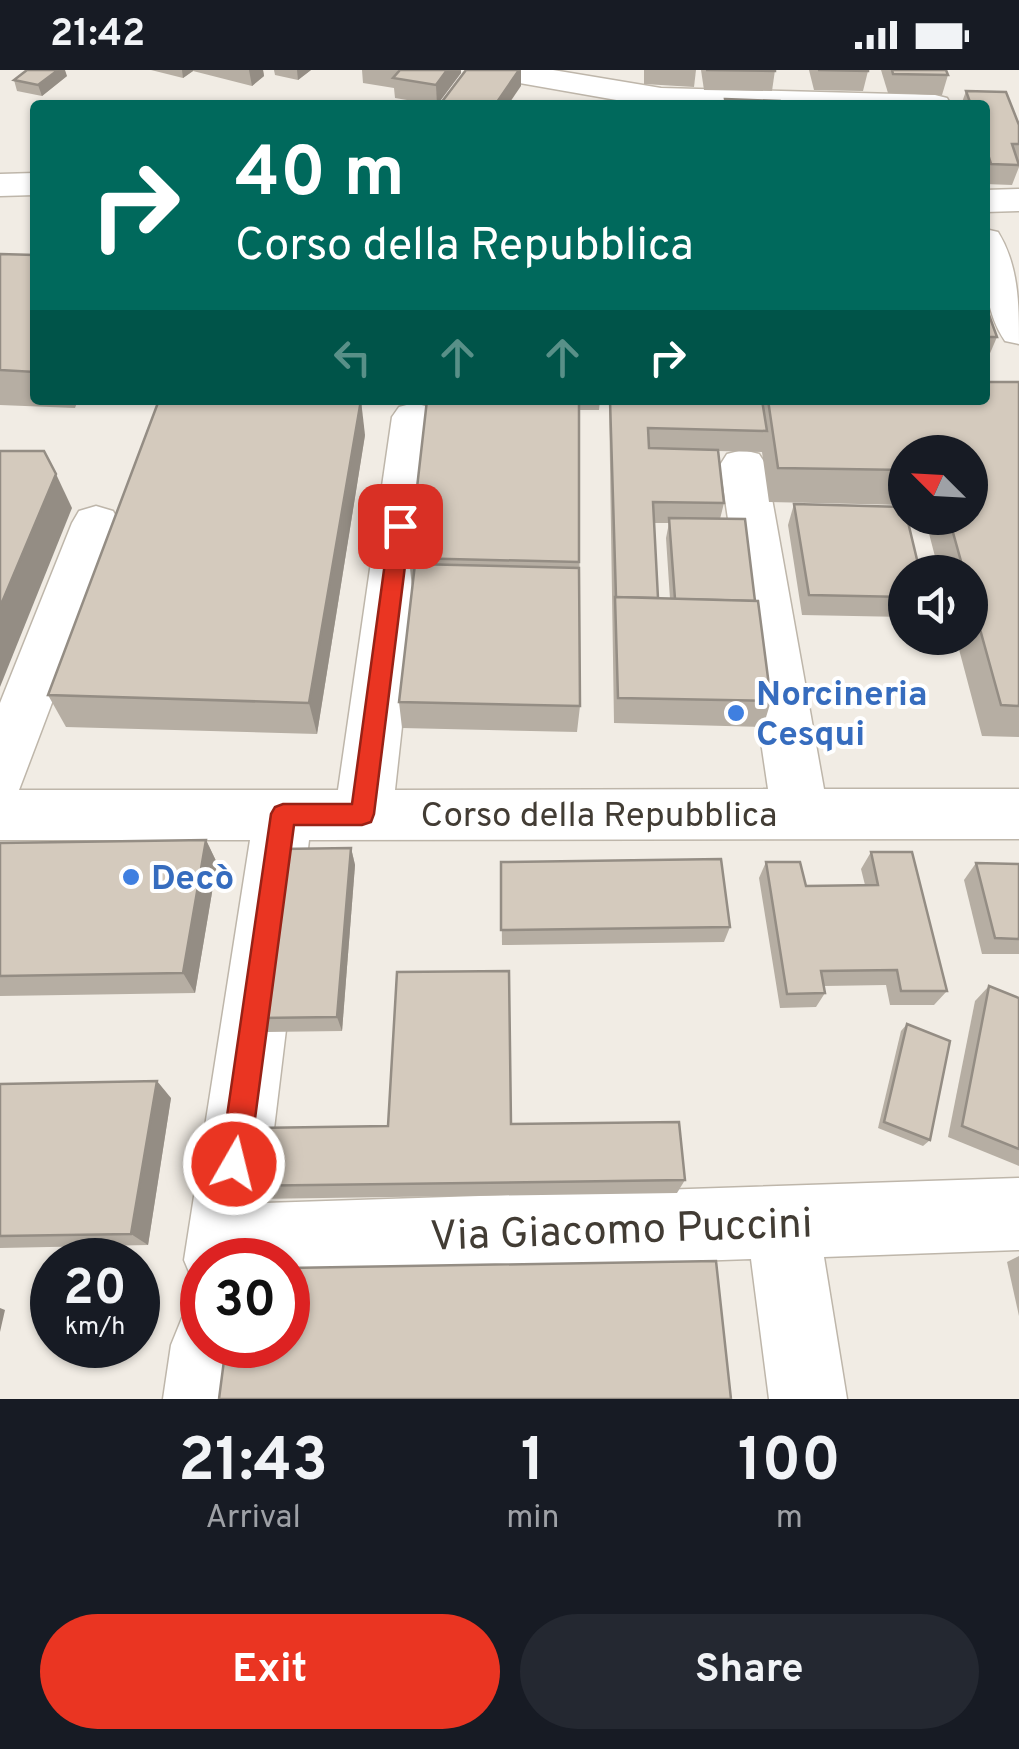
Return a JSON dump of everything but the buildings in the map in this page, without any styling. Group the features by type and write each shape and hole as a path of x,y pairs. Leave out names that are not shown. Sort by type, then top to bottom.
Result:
{"street":[{"path":"496,70 661,98 739,100"},
{"path":"0,185 30,184"},
{"path":"990,200 1019,200"},
{"path":"990,254 1019,332"},
{"path":"362,814 414,417"},
{"path":"743,465 800,814"},
{"path":"0,773 96,523"},
{"path":"224,1238 283,814"},
{"name":"Corso della Repubblica","path":"0,815 1019,814"},
{"name":"Via Giacomo Puccini","path":"310,1247 1019,1214"},
{"path":"782,1223 808,1399"},
{"path":"202,1399 206,1368"}],"place":[{"name":"Norcineria Cesqui","path":"736,713"},
{"name":"Decò","path":"131,877"}],"route":[{"path":"234,1164 283,814 362,814 400,526"}]}
